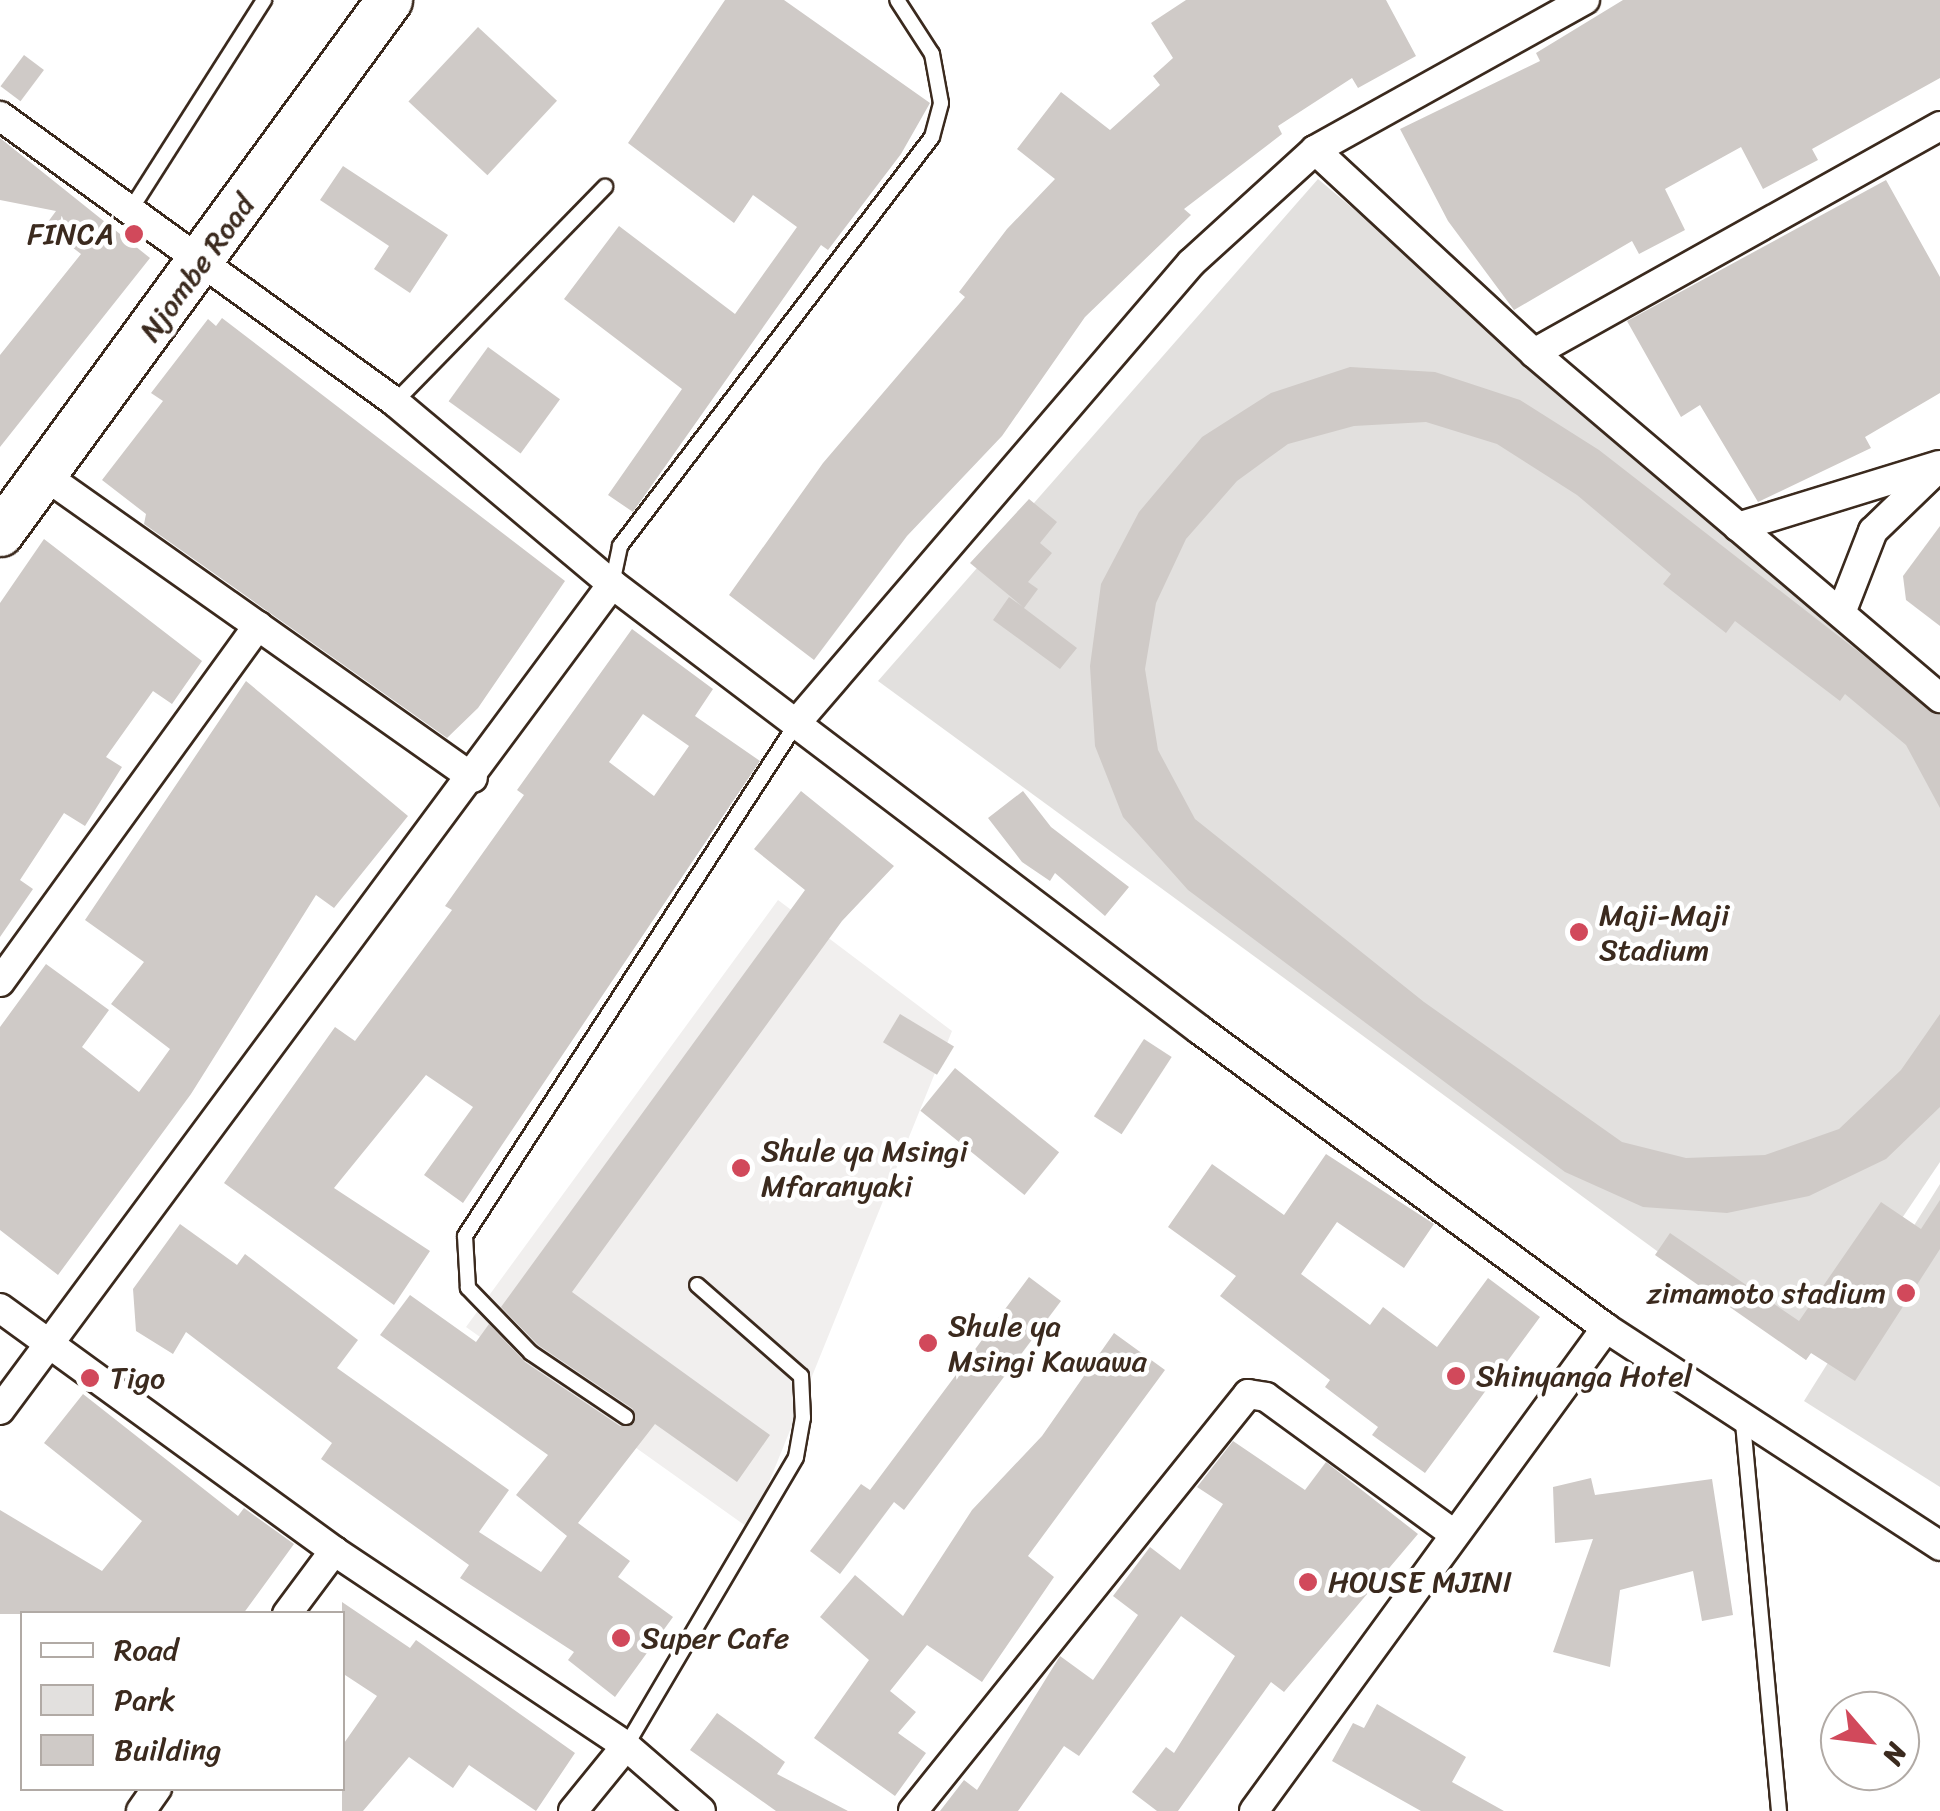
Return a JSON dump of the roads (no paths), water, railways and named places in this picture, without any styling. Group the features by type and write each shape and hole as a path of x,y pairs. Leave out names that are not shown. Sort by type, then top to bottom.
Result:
{"highway":[{"name":"Njombe Road","path":"0,532 204,260 389,0"}],"street":[{"path":"798,720 1190,262 1315,150 1586,0"},
{"path":"0,116 204,260 395,402 612,584 1606,1328 1743,1423 1940,1546"},
{"path":"1534,353 1940,126"},
{"path":"1315,150 1534,353 1940,698"},
{"path":"1738,527 1940,466"},
{"path":"1841,612 1874,531 1940,466"},
{"path":"44,474 473,778"},
{"path":"0,1410 473,778 612,584"},
{"path":"0,982 258,625"},
{"path":"0,1308 47,1347 334,1551 626,1746 700,1811"},
{"path":"1254,1811 1606,1328"},
{"path":"913,1811 1248,1394 1266,1397 1454,1534"},
{"path":"289,1611 334,1551"},
{"path":"573,1811 626,1746"}],"lane":[{"path":"131,209 264,0"},
{"path":"612,584 620,546 932,136 941,103 932,54 897,0"},
{"path":"395,402 605,186"},
{"path":"626,1417 531,1353 468,1288 465,1236 798,720"},
{"path":"626,1746 796,1457 803,1418 800,1376 697,1286"},
{"path":"1743,1423 1780,1811"}],"place":[{"name":"FINCA","path":"134,234"},
{"name":"Maji-Maji Stadium","path":"1579,932"},
{"name":"Shule ya Msingi Mfaranyaki","path":"741,1168"},
{"name":"zimamoto stadium","path":"1906,1293"},
{"name":"Shule ya Msingi Kawawa","path":"928,1343"},
{"name":"Shinyanga Hotel","path":"1456,1376"},
{"name":"Tigo","path":"90,1378"},
{"name":"HOUSE MJINI","path":"1308,1582"},
{"name":"Super Cafe","path":"621,1638"}]}
